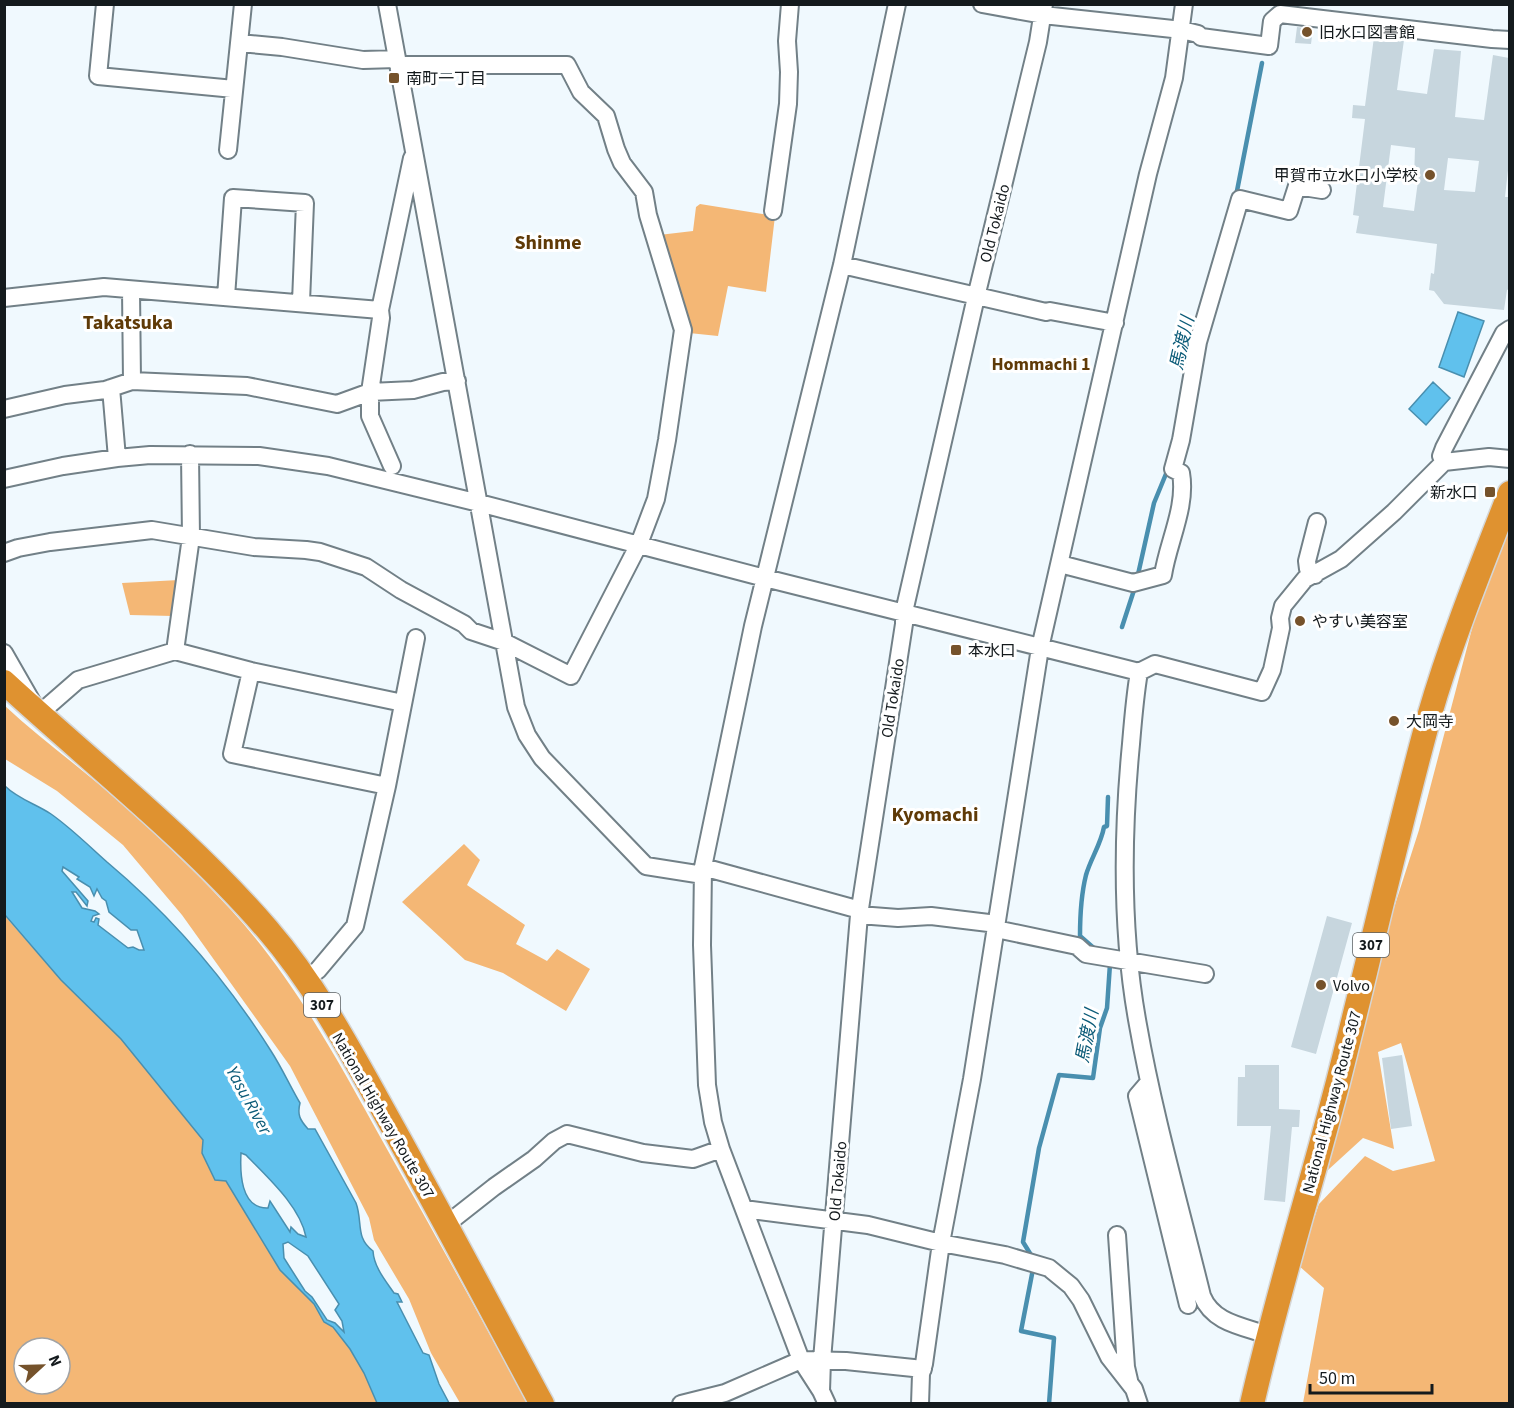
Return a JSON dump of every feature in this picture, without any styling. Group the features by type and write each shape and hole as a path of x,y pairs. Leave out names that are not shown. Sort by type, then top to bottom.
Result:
{"highway":[{"name":"National Highway Route 307","path":"1252,1404 1268,1335 1338,1081 1430,716 1457,631 1509,493"},
{"name":"National Highway Route 307","path":"4,682 171,830 260,921 306,979 358,1064 447,1224 542,1404"}],"street":[{"path":"105,4 98,76 234,89"},
{"path":"228,150 243,4"},
{"path":"387,4 516,707 527,735 542,758 646,866 703,871 859,913 898,918 931,916 996,927 1077,946 1086,954 1204,974"},
{"path":"773,211 788,104 787,41 790,4"},
{"path":"824,1397 801,1360 721,1149 713,1122 707,1085 702,945 703,871 746,660 842,265 897,4"},
{"path":"982,4 1044,10 1182,30 1198,34 1200,37 1269,46 1272,21 1280,9 1509,40"},
{"path":"920,1404 941,1243 972,1080 1040,648 1148,174 1174,78 1184,4"},
{"name":"Old Tokaido","path":"824,1397 822,1360 859,913 904,612 975,297 1036,53 1044,10"},
{"path":"4,553 50,542 152,530 254,547 313,551 366,567 401,590 464,624 471,631 504,642 572,676 639,544 659,487 683,330 652,232 644,192 622,163 606,116 581,92 567,65 363,60 239,42"},
{"path":"392,466 370,416 370,392 381,318 380,310 414,150"},
{"path":"1060,564 1138,582 1162,575 1166,553 1183,497 1181,473 1173,469 1181,440 1198,342 1240,199 1289,211 1298,186 1322,190"},
{"path":"226,297 233,198 305,203 301,302"},
{"path":"842,265 975,297 1115,323"},
{"path":"4,298 104,287 380,310"},
{"path":"131,290 132,381"},
{"path":"1444,462 1441,456 1444,448 1504,333 1509,329"},
{"path":"4,409 65,395 111,388 132,381 247,386 337,404 370,392 413,390 443,382 457,381"},
{"path":"111,388 117,458"},
{"path":"4,479 63,466 117,458 190,454 259,456 328,466 479,502 765,578 1139,672 1155,664 1262,692 1272,670 1283,606 1305,579 1341,560 1368,537 1444,462 1479,457 1509,459"},
{"path":"175,651 191,537 190,454"},
{"path":"1315,574 1308,569 1307,561 1317,522"},
{"path":"306,979 334,952 355,926 387,786 416,638"},
{"path":"4,653 39,714 78,680 175,651 251,671 403,703"},
{"path":"251,671 232,754 387,786"},
{"path":"1139,672 1125,800 1124,871 1129,961 1137,1023 1149,1082 1206,1307 1220,1319 1268,1335"},
{"path":"1149,1082 1137,1096 1188,1305"},
{"path":"447,1224 534,1159 554,1141 567,1134 643,1153 693,1159 721,1149"},
{"path":"744,1209 868,1225 941,1243 1005,1255 1049,1268 1071,1286 1081,1300 1109,1357 1129,1380"},
{"path":"1118,1235 1126,1367 1139,1404"},
{"path":"681,1404 724,1393 801,1360 923,1369"}],"shaded area":[{"path":"700,204 775,216 766,292 728,286 718,336 689,333 659,235 693,231 696,207"},
{"path":"1509,528 1509,1403 1303,1403 1324,1288 1298,1265 1319,1204 1365,1156 1393,1171 1435,1161 1401,1043 1378,1052 1394,1149 1363,1138 1328,1170 1375,967 1419,830 1479,602"},
{"path":"179,580 173,616 130,615 122,583"},
{"path":"4,705 101,786 169,847 232,911 276,965 296,993 349,1081 527,1403 460,1403 431,1353 409,1299 374,1240 369,1218 290,1066 182,915 123,845 57,791 5,759"},
{"path":"464,844 480,860 467,885 525,925 516,944 547,961 557,949 590,969 566,1011 503,973 465,960 402,902"},
{"path":"4,915 61,980 121,1039 203,1140 202,1153 226,1181 280,1270 314,1304 324,1322 333,1327 350,1349 377,1403 5,1403"}],"water":[{"path":"1458,312 1484,321 1464,377 1439,367"},
{"path":"1433,382 1450,398 1426,425 1409,409"},
{"name":"Yasu River","path":"5,786 58,819 130,882 196,950 236,999 271,1051 300,1103 301,1120 308,1129 315,1129 356,1203 364,1241 373,1251 375,1262 384,1278 394,1293 398,1294 402,1302 397,1302 423,1353 429,1355 439,1384 449,1403 377,1403 350,1349 333,1327 324,1322 314,1304 280,1270 226,1181 215,1180 202,1153 203,1140 121,1039 61,980 5,915","holes":["63,867 90,887 94,896 97,889 106,901 109,912 131,930 137,930 144,950 128,948 98,925 99,919 91,921 93,916 99,914 82,908 72,892 76,892 87,906 88,901 62,871","241,1153 246,1155 273,1182 297,1214 306,1237 298,1234 291,1227 290,1232 270,1201 268,1208 259,1207 252,1202 244,1188","288,1242 308,1256 339,1304 335,1310 342,1321 344,1332 335,1323 327,1320 312,1297 305,1291 284,1258 283,1244"]}],"building":[{"name":"旧水口図書館","path":"1297,27 1313,29 1311,44 1295,43"},
{"name":"甲賀市立水口小学校","path":"1374,37 1404,40 1397,90 1427,94 1434,49 1461,51 1455,117 1484,120 1493,55 1509,58 1509,161 1505,197 1509,197 1509,289 1504,310 1444,304 1434,291 1429,290 1431,273 1434,274 1437,244 1356,233 1359,216 1353,215 1365,119 1352,118 1353,105 1365,106","holes":["1391,145 1415,148 1414,180 1418,181 1414,211 1383,207","1448,158 1479,161 1475,192 1444,190"]},
{"name":"Volvo","path":"1327,916 1352,923 1316,1054 1291,1047"},
{"path":"1402,1055 1412,1126 1391,1129 1382,1058"},
{"path":"1245,1065 1279,1065 1279,1109 1300,1110 1299,1127 1292,1127 1285,1202 1264,1200 1271,1126 1237,1126 1238,1077 1245,1077"}],"waterway":[{"name":"馬渡川","path":"1236,196 1262,63"},
{"name":"馬渡川","path":"1137,579 1154,503 1168,469"},
{"name":"馬渡川","path":"1122,627 1135,587"},
{"name":"馬渡川","path":"1096,950 1080,936 1081,905 1086,875 1104,827 1107,826 1108,797"},
{"name":"馬渡川","path":"1031,1255 1023,1242 1039,1148 1059,1075 1093,1078 1100,1028 1107,1008 1110,964 1108,962"},
{"name":"馬渡川","path":"1033,1269 1021,1331 1054,1338 1049,1404"}],"place":[{"name":"旧水口図書館","path":"1307,32"},
{"name":"南町一丁目","path":"394,78"},
{"name":"甲賀市立水口小学校","path":"1430,175"},
{"name":"新水口","path":"1490,492"},
{"name":"やすい美容室","path":"1300,621"},
{"name":"本水口","path":"956,650"},
{"name":"大岡寺","path":"1394,721"},
{"name":"Volvo","path":"1321,985"}],"district":[{"name":"Shinme","path":"548,242"},
{"name":"Takatsuka","path":"128,322"},
{"name":"Hommachi 1","path":"1041,364"},
{"name":"Kyomachi","path":"935,814"}]}
